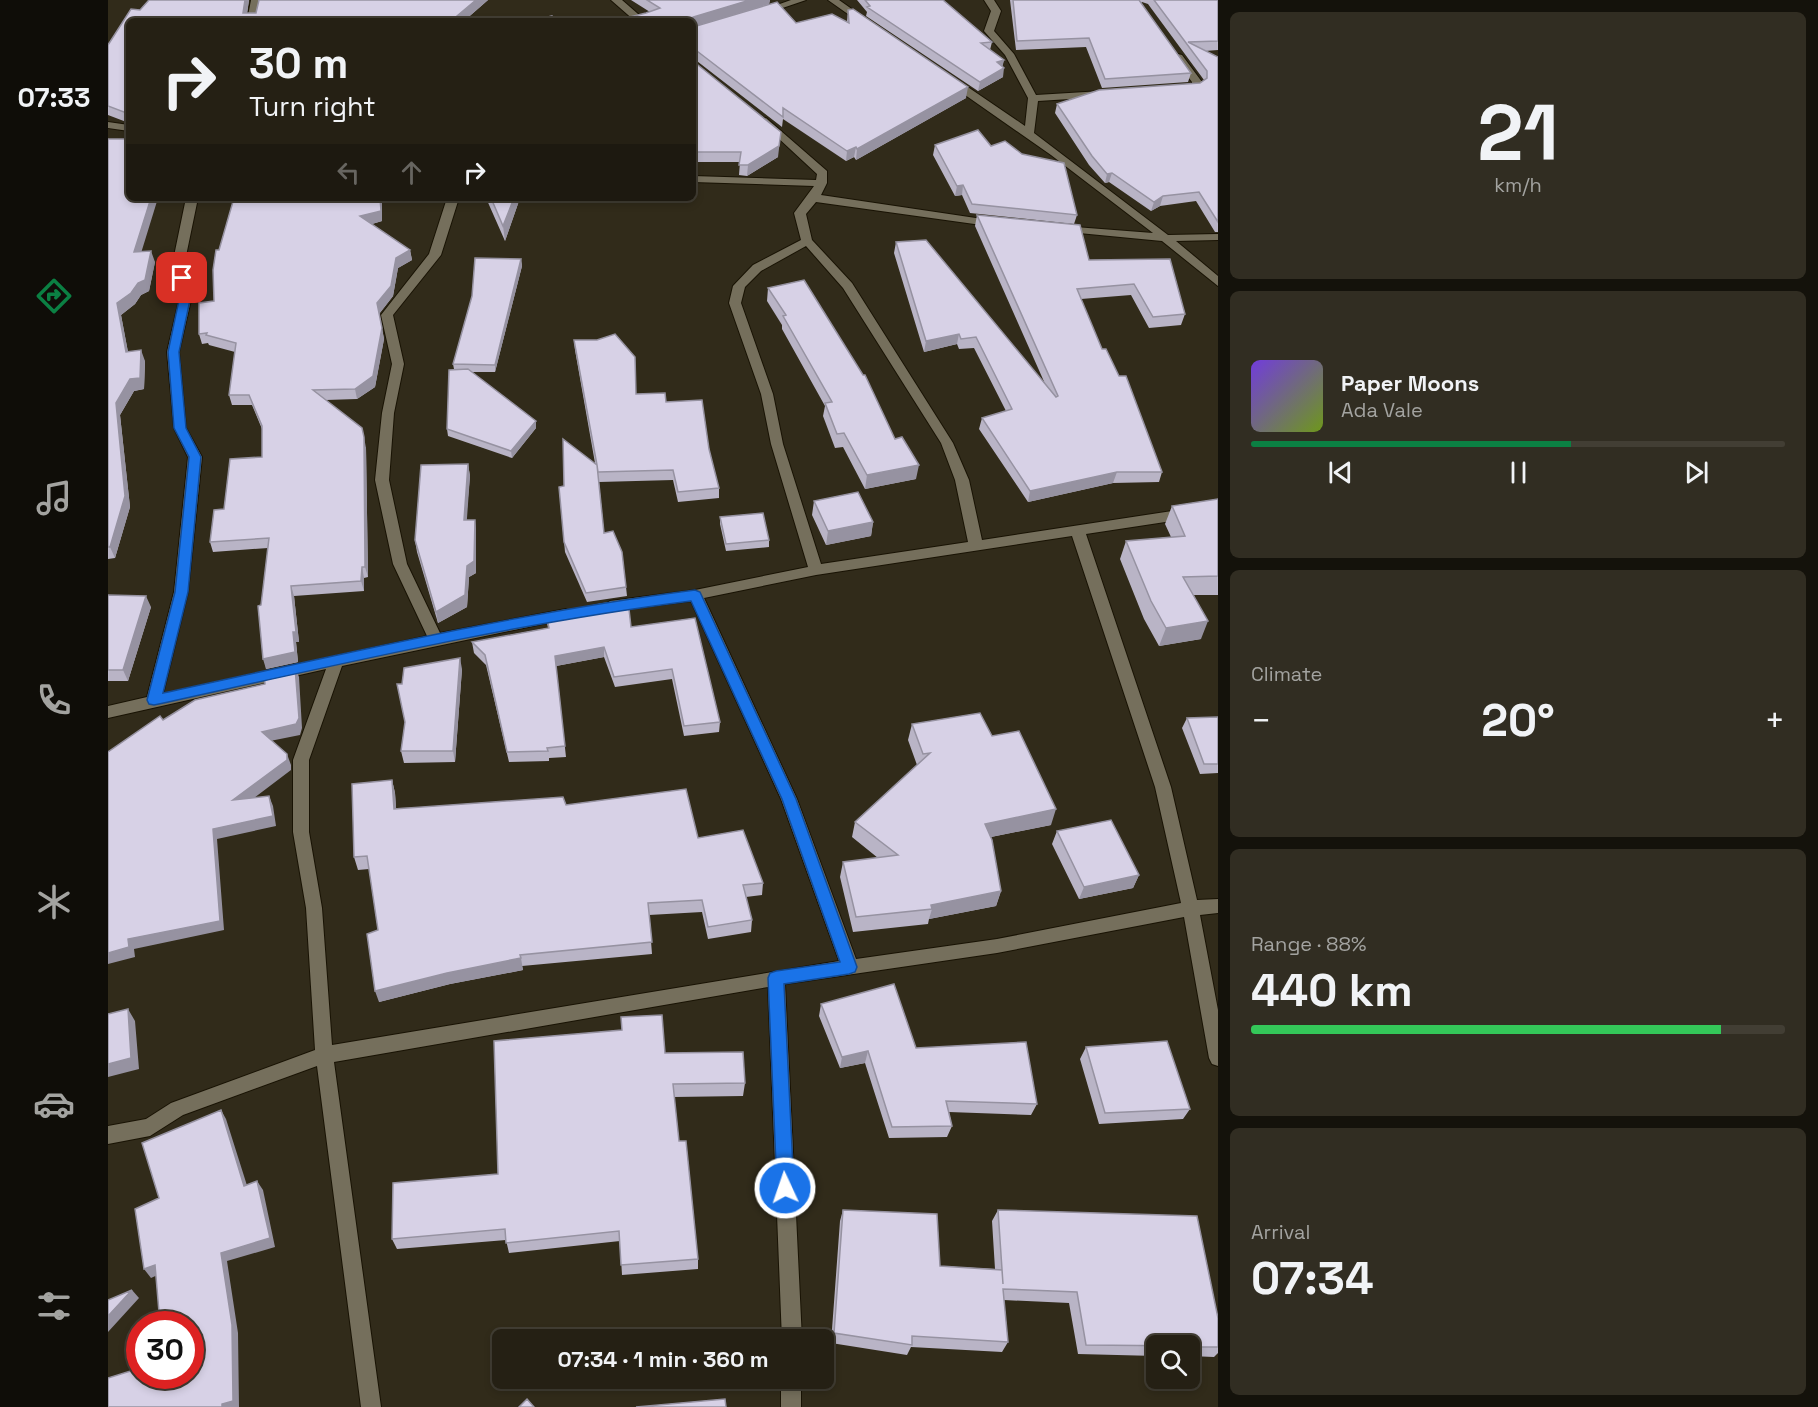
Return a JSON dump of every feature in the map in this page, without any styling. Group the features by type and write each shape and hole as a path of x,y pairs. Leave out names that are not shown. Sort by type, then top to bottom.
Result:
{"street":[{"path":"253,18 256,0"},
{"path":"616,0 637,18"},
{"path":"751,15 801,0"},
{"path":"833,0 872,27"},
{"path":"989,0 996,11 988,31 1009,54 1034,98 1029,133"},
{"path":"1168,43 1197,82 1197,87 1176,90"},
{"path":"941,73 1029,133 1167,238 1218,282"},
{"path":"1034,98 1117,93"},
{"path":"755,112 823,173 822,183 815,198 800,213 807,241 848,286 947,443 962,480 976,546"},
{"path":"108,125 126,128"},
{"path":"696,179 822,183"},
{"path":"815,198 1008,225"},
{"path":"154,700 181,592 195,457 180,428 173,352 185,300 180,256 191,201"},
{"path":"436,640 400,564 382,480 388,414 398,364 387,315 435,255 452,201"},
{"path":"1054,229 1167,238 1218,237"},
{"path":"807,241 757,268 738,286 735,303 767,394 777,444 816,570"},
{"path":"108,712 337,660 585,611 695,595 816,570 1218,509"},
{"path":"1078,532 1163,787 1191,908 1218,1058"},
{"path":"695,595 789,799 849,967"},
{"path":"337,660 301,760 301,832 314,908 324,1055 371,1407"},
{"path":"108,1135 150,1127 177,1109 324,1055 776,978 997,946 1191,908 1218,906"},
{"path":"776,978 792,1329"},
{"path":"791,1389 791,1407"}],"building":[{"path":"149,0 245,0 243,13 256,13 259,0 476,0 455,18 126,18 126,113 108,106 108,45 131,9 140,10"},
{"path":"647,0 750,0 693,18 626,18 660,8"},
{"path":"865,0 943,0 992,42 981,43 1004,60 997,62 1004,68 980,82 867,7 870,6"},
{"path":"1013,0 1139,0 1191,73 1105,79 1089,38 1017,41"},
{"path":"1154,0 1218,0 1218,41 1188,42 1218,57 1218,222 1199,192 1163,196 1154,202 1112,173 1107,174 1057,104 1099,90 1200,83 1207,78 1207,71"},
{"path":"777,2 796,23 832,14 849,23 848,10 853,9 968,87 857,149 856,147 847,151 783,108 783,117 696,50 696,26"},
{"path":"696,63 781,132 779,146 748,165 739,165 741,152 696,152"},
{"path":"978,130 991,146 1005,141 1022,154 1064,163 1077,215 972,204 963,185 957,186 935,145"},
{"path":"108,139 126,139 126,201 150,201 134,252 151,251 145,280 138,283 131,293 117,303 126,352 141,350 140,378 130,379 116,403 125,496 110,547 108,547"},
{"path":"233,201 380,201 381,211 360,216 410,250 396,258 391,286 377,303 382,328 373,376 355,389 313,390 362,428 364,437 365,567 362,567 361,581 291,586 296,632 293,632 295,652 263,659 258,606 261,605 269,538 210,542 214,510 224,509 230,459 262,457 262,426 249,395 229,395 236,343 206,335 207,333 199,334 199,303 214,301 213,270 216,250 219,250"},
{"path":"492,201 513,201 503,226"},
{"path":"977,215 1080,225 1089,260 1170,259 1185,314 1153,317 1134,284 1077,289 1102,349 1106,349 1119,376 1126,376 1162,472 1117,472 1030,491 982,418 1012,409 976,337 961,339 959,334 926,341 896,242 926,240 1056,397 1058,396"},
{"path":"475,258 521,259 495,365 453,364 472,296"},
{"path":"804,280 865,375 895,439 902,437 919,465 867,475 844,433 837,434 825,403 832,402 783,316 786,315 768,288"},
{"path":"615,334 635,357 636,394 665,393 666,402 702,400 709,449 719,488 678,492 673,470 598,472 574,340 597,340"},
{"path":"468,369 536,421 511,451 447,429 449,370"},
{"path":"563,439 597,465 604,533 613,531 622,552 626,587 586,593 564,542 559,487 564,486"},
{"path":"468,464 464,520 475,520 474,561 467,566 465,595 436,612 415,540 421,465"},
{"path":"858,492 873,522 828,531 814,501"},
{"path":"1218,499 1218,576 1183,577 1208,621 1166,628 1151,601 1126,541 1185,536 1172,506"},
{"path":"763,513 769,540 726,544 720,517"},
{"path":"108,595 146,596 123,670 108,670"},
{"path":"628,600 631,627 695,618 720,722 684,726 672,669 614,677 604,647 555,656 565,746 547,748 548,751 507,752 485,655 472,642 549,628 546,615"},
{"path":"460,658 453,751 401,751 405,722 397,684 402,684 404,668"},
{"path":"295,667 299,718 296,724 262,732 287,754 287,760 233,800 269,796 273,816 213,829 220,921 128,939 129,947 108,953 108,752 160,716 163,720 195,700 265,684 264,674"},
{"path":"980,713 992,736 1019,731 1056,809 985,824 992,840 1001,891 931,905 932,909 856,917 843,862 898,855 855,822 930,753 923,754 912,724"},
{"path":"1218,717 1218,764 1204,764 1187,718"},
{"path":"392,780 394,809 563,797 566,805 686,789 698,838 743,830 763,883 743,885 752,920 708,927 702,900 648,903 652,942 520,955 521,958 375,991 367,934 378,930 367,856 354,857 352,784"},
{"path":"1111,820 1139,875 1084,887 1057,831"},
{"path":"894,984 916,1048 1026,1042 1037,1104 946,1101 952,1126 892,1127 868,1051 842,1057 821,1004"},
{"path":"128,1009 131,1058 108,1064 108,1014"},
{"path":"662,1015 665,1053 743,1052 745,1083 673,1084 679,1141 686,1141 698,1259 621,1265 619,1231 506,1243 505,1229 392,1239 393,1183 498,1174 494,1041 622,1030 621,1017"},
{"path":"1167,1041 1190,1109 1105,1113 1086,1047"},
{"path":"221,1110 244,1186 257,1181 270,1238 221,1253 232,1325 233,1401 222,1404 222,1407 108,1407 108,1378 126,1372 126,1389 204,1389 204,1311 159,1311 155,1265 144,1269 135,1209 159,1198 142,1143"},
{"path":"843,1210 937,1214 940,1266 1002,1270 1003,1284 998,1210 1197,1216 1218,1318 1218,1347 1200,1347 1200,1335 1146,1335 1146,1346 1086,1345 1077,1292 1003,1289 1008,1342 912,1336 912,1345 834,1333"},
{"path":"132,1290 108,1316 108,1300"},
{"path":"527,1399 534,1407 519,1407"},
{"path":"725,1399 726,1407 636,1407"}],"route":[{"path":"182,278 185,300 173,352 180,428 195,457 181,592 154,700 601,607 695,595 789,799 849,967 776,978 785,1188"}]}
